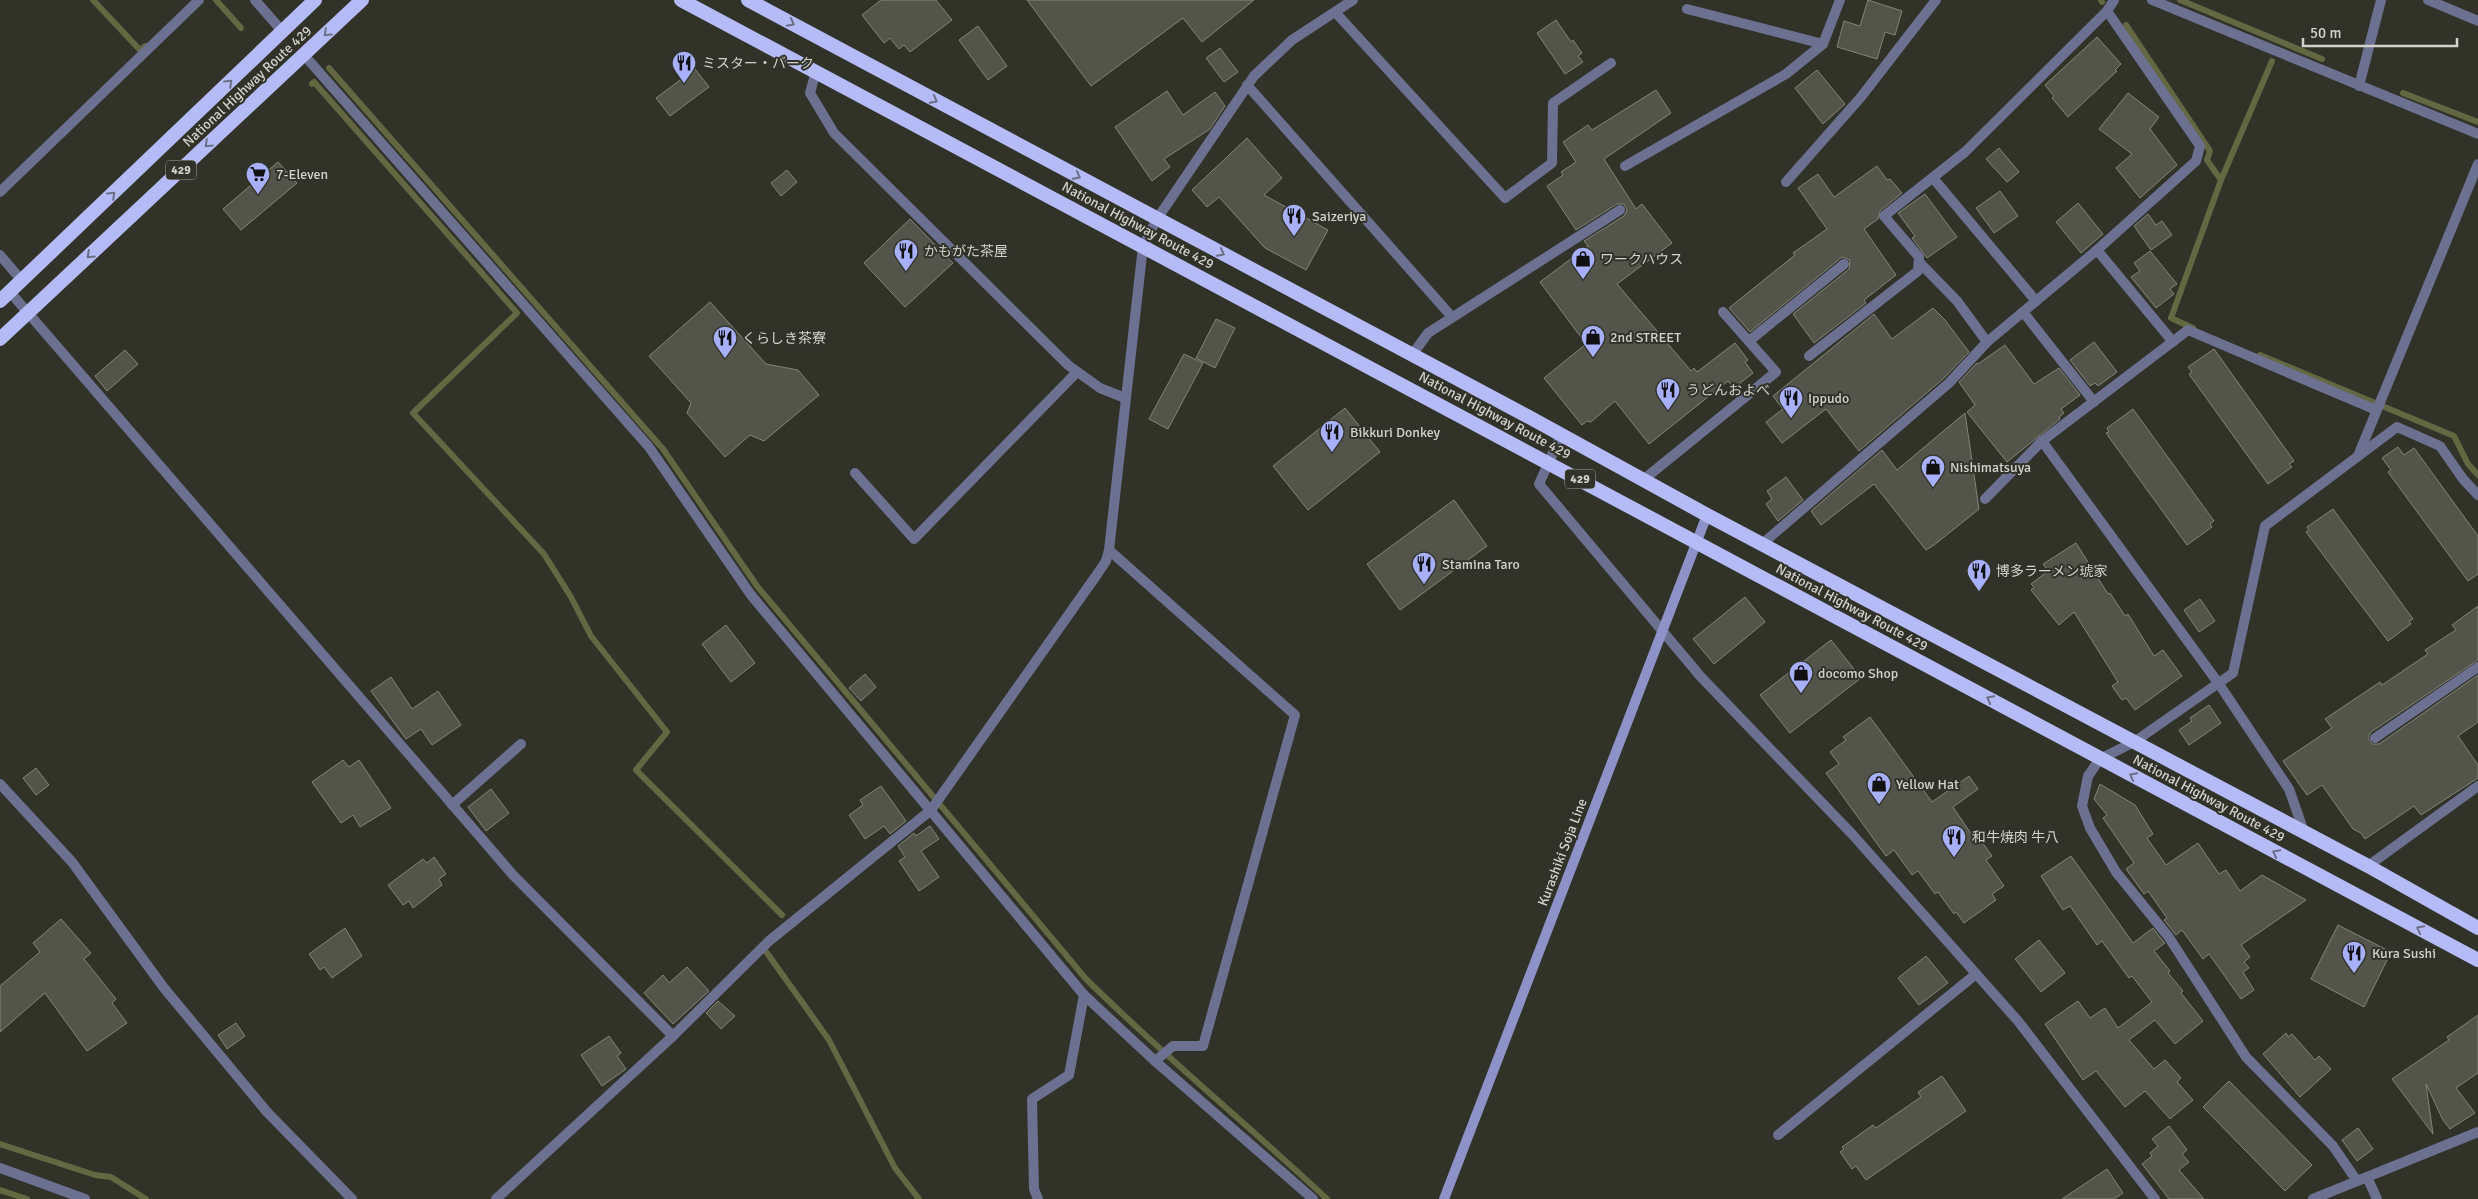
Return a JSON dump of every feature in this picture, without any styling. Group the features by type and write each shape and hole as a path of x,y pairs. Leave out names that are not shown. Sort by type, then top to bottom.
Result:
{"highway":[{"path":"297,16 309,0"},
{"name":"National Highway Route 429","path":"5,297 315,0"},
{"name":"National Highway Route 429","path":"0,339 362,0"},
{"name":"National Highway Route 429","path":"681,0 1549,462 2478,960"},
{"name":"National Highway Route 429","path":"748,0 1707,515 2368,866 2478,928"}],"main road":[{"name":"Kurashiki Soja Line","path":"1444,1199 1661,630 1698,542 1707,515"}],"street":[{"path":"0,192 200,0"},
{"path":"255,0 282,31"},
{"path":"1625,166 1786,74 1823,44 1840,0"},
{"path":"1786,182 1861,97 1936,0"},
{"path":"1809,356 1918,271 1919,257 1884,216 1966,152 2107,11 2114,0"},
{"path":"2152,0 2478,134"},
{"path":"2359,86 2381,0"},
{"path":"2428,0 2478,21"},
{"path":"496,1199 673,1036 769,941 933,808 1106,561 1109,550 1143,246 1157,219 1254,76 1292,40 1350,1"},
{"path":"1687,9 1823,44"},
{"path":"1762,544 1949,383 1987,342 2097,250 2196,161 2200,146 2107,11"},
{"path":"1335,12 1505,198 1552,163 1552,103 1611,63"},
{"path":"304,55 649,447 751,595 933,808 1084,995 1313,1199"},
{"path":"816,72 810,93 834,133 1077,372 1100,388 1125,398"},
{"path":"1248,85 1452,317"},
{"path":"2358,456 2478,164"},
{"path":"1932,178 2036,301"},
{"path":"1412,355 1428,333 1620,210"},
{"path":"2097,250 2173,342"},
{"path":"0,255 22,281"},
{"path":"1918,262 1957,301 1987,342"},
{"path":"1748,341 1844,264"},
{"path":"5,297 28,313 513,875 673,1036"},
{"path":"1643,480 1776,372 1723,312"},
{"path":"2022,312 2094,402"},
{"path":"1985,499 2042,441 2188,330 2378,407"},
{"path":"855,473 914,539 1077,372"},
{"path":"2357,1181 2334,1146 2246,1057 2168,936 2116,872 2090,828 2082,806 2088,776 2100,758 2134,742 2233,673 2265,526 2397,427 2440,446 2462,478 2478,495"},
{"path":"1561,435 1539,484 1701,677 1852,834 2018,1021 2155,1199"},
{"path":"2042,441 2219,684 2289,789 2304,832"},
{"path":"1109,550 1295,715 1203,1046 1185,1044 1173,1046 1156,1059"},
{"path":"2375,738 2478,667"},
{"path":"452,805 521,744"},
{"path":"0,784 72,862 164,988 267,1112 352,1199"},
{"path":"2368,866 2478,786"},
{"path":"1778,1135 1976,974"},
{"path":"1038,1199 1034,1189 1032,1099 1069,1075 1084,995"},
{"path":"2313,1199 2478,1132"},
{"path":"0,1168 84,1199"},
{"path":"2367,1177 2377,1199"}],"building":[{"path":"881,0 936,0 952,20 910,52 904,45 899,49 890,38 884,43 862,15"},
{"path":"1027,0 1254,0 1202,42 1183,18 1091,86"},
{"path":"1868,0 1902,11 1895,35 1885,32 1877,59 1837,47 1844,21 1860,26"},
{"path":"1556,20 1571,42 1573,40 1582,53 1578,56 1583,62 1565,74 1537,33"},
{"path":"978,26 1007,66 988,80 959,40"},
{"path":"2097,37 2121,64 2115,70 2117,71 2068,117 2052,98 2054,96 2045,85"},
{"path":"1220,48 1238,72 1224,82 1206,58"},
{"path":"695,69 709,87 670,116 656,98"},
{"path":"1817,70 1845,104 1823,124 1795,88"},
{"path":"1656,90 1671,113 1604,159 1636,209 1642,204 1672,243 1617,284 1691,371 1694,368 1697,372 1735,343 1748,360 1745,362 1753,373 1734,388 1728,381 1649,444 1615,401 1591,422 1587,421 1582,425 1544,378 1586,344 1540,282 1588,246 1584,241 1624,216 1627,210 1624,204 1617,204 1576,230 1547,186 1563,175 1561,172 1576,162 1563,142 1588,125 1592,130"},
{"path":"1167,91 1183,115 1215,92 1225,106 1210,129 1164,159 1170,167 1152,181 1115,127"},
{"path":"2128,93 2159,117 2150,129 2177,165 2140,198 2116,168 2132,154 2099,129"},
{"path":"1247,138 1282,178 1264,195 1328,230 1306,270 1265,248 1219,197 1207,207 1192,190"},
{"path":"1999,148 2019,172 2007,182 1986,159"},
{"path":"278,162 297,183 241,230 223,209"},
{"path":"1877,166 1887,180 1890,179 1902,193 1880,211 1878,219 1864,229 1896,275 1864,300 1866,303 1814,343 1793,314 1849,269 1850,260 1842,257 1750,332 1729,308 1795,255 1793,253 1827,229 1798,188 1818,174 1834,197"},
{"path":"787,170 797,182 781,196 771,183"},
{"path":"2000,191 2018,216 1994,233 1976,208"},
{"path":"1925,194 1957,237 1927,258 1912,238 1915,236 1898,213"},
{"path":"2078,203 2103,234 2081,253 2056,222"},
{"path":"2148,214 2156,225 2162,221 2172,235 2151,250 2134,226"},
{"path":"910,219 953,263 905,307 864,263"},
{"path":"2150,251 2177,284 2170,289 2174,294 2156,308 2131,277 2140,271 2134,263"},
{"path":"710,302 766,364 798,370 819,395 764,441 750,435 725,457 687,413 691,403 649,356"},
{"path":"1933,308 1945,320 1969,352 1944,378 1859,451 1826,409 1782,443 1766,422 1783,409 1773,396 1874,314 1892,339"},
{"path":"1216,319 1235,328 1215,368 1196,358"},
{"path":"2094,342 2117,372 2098,386 2095,383 2090,386 2070,360"},
{"path":"2005,345 2034,384 2059,368 2080,395 2061,409 2064,413 2059,417 2060,419 2007,462 1967,412 1975,405 1959,382 1977,363"},
{"path":"2214,349 2294,461 2289,464 2292,467 2268,484 2189,374 2192,372 2188,367"},
{"path":"125,350 138,364 107,391 95,376"},
{"path":"1184,354 1203,363 1168,429 1149,419"},
{"path":"1345,408 1380,452 1308,510 1273,466"},
{"path":"2133,409 2214,521 2210,524 2212,527 2187,545 2106,433 2109,432 2107,428"},
{"path":"1965,413 1979,509 1934,545 1926,550 1874,484 1821,525 1811,511 1882,450 1897,470"},
{"path":"2398,447 2404,455 2414,448 2478,536 2478,574 2468,581 2388,472 2391,470 2382,458"},
{"path":"1786,477 1803,500 1778,521 1766,504 1772,499 1767,491"},
{"path":"1454,500 1487,546 1400,610 1367,564"},
{"path":"2333,509 2413,619 2409,621 2411,624 2388,641 2306,532 2309,530 2307,527"},
{"path":"2076,543 2108,594 2110,593 2125,616 2128,614 2154,656 2163,650 2182,676 2135,710 2126,698 2122,700 2112,686 2118,682 2074,612 2059,625 2031,590 2034,587 2031,584 2048,571 2043,564"},
{"path":"1745,597 1765,622 1714,664 1693,639"},
{"path":"2200,599 2215,621 2199,632 2184,610"},
{"path":"2478,606 2478,660 2371,732 2368,738 2372,744 2379,744 2478,675 2478,722 2458,736 2478,765 2478,778 2421,815 2414,806 2365,839 2361,833 2353,829 2322,785 2307,795 2283,761 2332,728 2325,719 2380,682 2382,685 2428,654 2425,650 2456,630 2452,625"},
{"path":"726,625 755,663 731,682 702,644"},
{"path":"1831,640 1861,678 1790,733 1760,695"},
{"path":"865,674 876,687 861,701 849,688"},
{"path":"391,677 412,709 438,691 461,725 432,745 421,729 406,739 371,691"},
{"path":"2209,705 2221,723 2189,745 2179,730 2192,721 2190,718"},
{"path":"1870,717 1932,802 1969,776 1978,789 1953,807 1976,841 1979,838 1992,856 1986,860 2004,886 1992,894 1996,900 1964,923 1956,912 1954,914 1938,892 1935,894 1918,871 1912,875 1894,850 1886,856 1826,773 1839,764 1830,752 1846,740 1843,737"},
{"path":"343,760 349,767 359,760 391,808 360,827 353,815 341,823 312,782"},
{"path":"36,768 49,785 36,795 23,778"},
{"path":"2100,784 2135,805 2153,834 2147,838 2166,865 2198,843 2219,874 2226,870 2240,891 2262,875 2306,900 2241,945 2250,957 2244,962 2249,968 2243,972 2254,990 2241,999 2209,954 2203,959 2182,930 2176,935 2164,920 2167,918 2148,891 2144,894 2126,869 2134,863 2103,818 2107,815 2094,799"},
{"path":"881,786 906,821 890,834 884,826 865,839 849,815 863,805 860,800"},
{"path":"491,789 509,813 486,831 468,807"},
{"path":"930,826 939,839 921,851 939,877 919,891 899,861 905,857 898,846 914,833 916,836"},
{"path":"2071,856 2133,943 2153,928 2165,943 2154,951 2170,971 2168,973 2183,991 2181,993 2203,1021 2175,1044 2155,1020 2129,1040 2154,1069 2165,1060 2181,1078 2177,1082 2193,1100 2170,1119 2145,1091 2125,1107 2096,1071 2083,1080 2045,1024 2078,1001 2090,1018 2105,1008 2118,1028 2152,1002 2132,976 2129,978 2102,941 2097,945 2070,906 2063,910 2041,876"},
{"path":"434,857 446,874 439,879 442,885 413,908 409,901 403,905 388,885 423,859 427,863"},
{"path":"61,919 91,953 84,959 116,999 112,1003 127,1023 87,1051 45,993 0,1032 0,986 40,952 33,943"},
{"path":"2338,925 2391,952 2364,1007 2311,979"},
{"path":"345,928 362,956 332,978 324,967 320,970 309,954"},
{"path":"2039,940 2065,973 2041,992 2015,959"},
{"path":"1926,956 1948,983 1919,1005 1898,978"},
{"path":"687,967 709,991 673,1024 644,993 663,975 669,983"},
{"path":"718,1001 735,1016 721,1029 706,1013"},
{"path":"2478,1015 2478,1073 2456,1088 2475,1113 2450,1129 2443,1120 2426,1084 2433,1134 2392,1079 2449,1040 2447,1037"},
{"path":"236,1023 245,1036 227,1049 218,1035"},
{"path":"2286,1033 2288,1037 2292,1034 2315,1060 2319,1056 2331,1069 2300,1097 2263,1054"},
{"path":"609,1036 621,1053 617,1056 626,1069 602,1086 581,1055"},
{"path":"1942,1076 1966,1111 1866,1180 1856,1166 1852,1169 1840,1152 1844,1149 1842,1147 1873,1125 1876,1128 1921,1097 1918,1092"},
{"path":"2229,1081 2312,1165 2285,1191 2203,1107"},
{"path":"2169,1126 2187,1150 2182,1154 2189,1162 2179,1170 2204,1199 2169,1199 2142,1164 2152,1156 2150,1153 2158,1146 2152,1139"},
{"path":"2358,1128 2373,1149 2357,1161 2342,1140"},
{"path":"2107,1169 2123,1193 2114,1199 2062,1199"}],"waterway":[{"path":"93,0 140,50 145,46"},
{"path":"216,0 241,28"},
{"path":"2180,0 2322,59"},
{"path":"2126,25 2210,151 2207,160 2221,180 2171,318 2193,328"},
{"path":"2221,180 2272,61"},
{"path":"329,68 663,449 757,586 1086,979 1145,1035 1327,1199"},
{"path":"312,84 314,82 517,313 413,413 544,554 571,597 591,636 667,732 636,770 782,915"},
{"path":"2403,93 2478,122"},
{"path":"2260,355 2454,436 2468,464 2478,475"},
{"path":"767,953 829,1040 895,1168 919,1199"},
{"path":"0,1144 95,1175 111,1177 146,1199"},
{"path":"0,1190 27,1199"}],"place":[{"name":"ミスター・バーク","path":"684,84"},
{"name":"7-Eleven","path":"258,195"},
{"name":"Saizeriya","path":"1294,237"},
{"name":"かもがた茶屋","path":"906,272"},
{"name":"ワークハウス","path":"1583,280"},
{"name":"2nd STREET","path":"1593,358"},
{"name":"くらしき茶寮","path":"725,359"},
{"name":"うどんおよべ","path":"1668,411"},
{"name":"Ippudo","path":"1791,419"},
{"name":"Bikkuri Donkey","path":"1332,453"},
{"name":"Nishimatsuya","path":"1933,488"},
{"name":"Stamina Taro","path":"1424,585"},
{"name":"博多ラーメン琥家","path":"1979,592"},
{"name":"docomo Shop","path":"1801,694"},
{"name":"Yellow Hat","path":"1879,805"},
{"name":"和牛焼肉 牛八","path":"1954,858"},
{"name":"Kura Sushi","path":"2354,974"}]}
